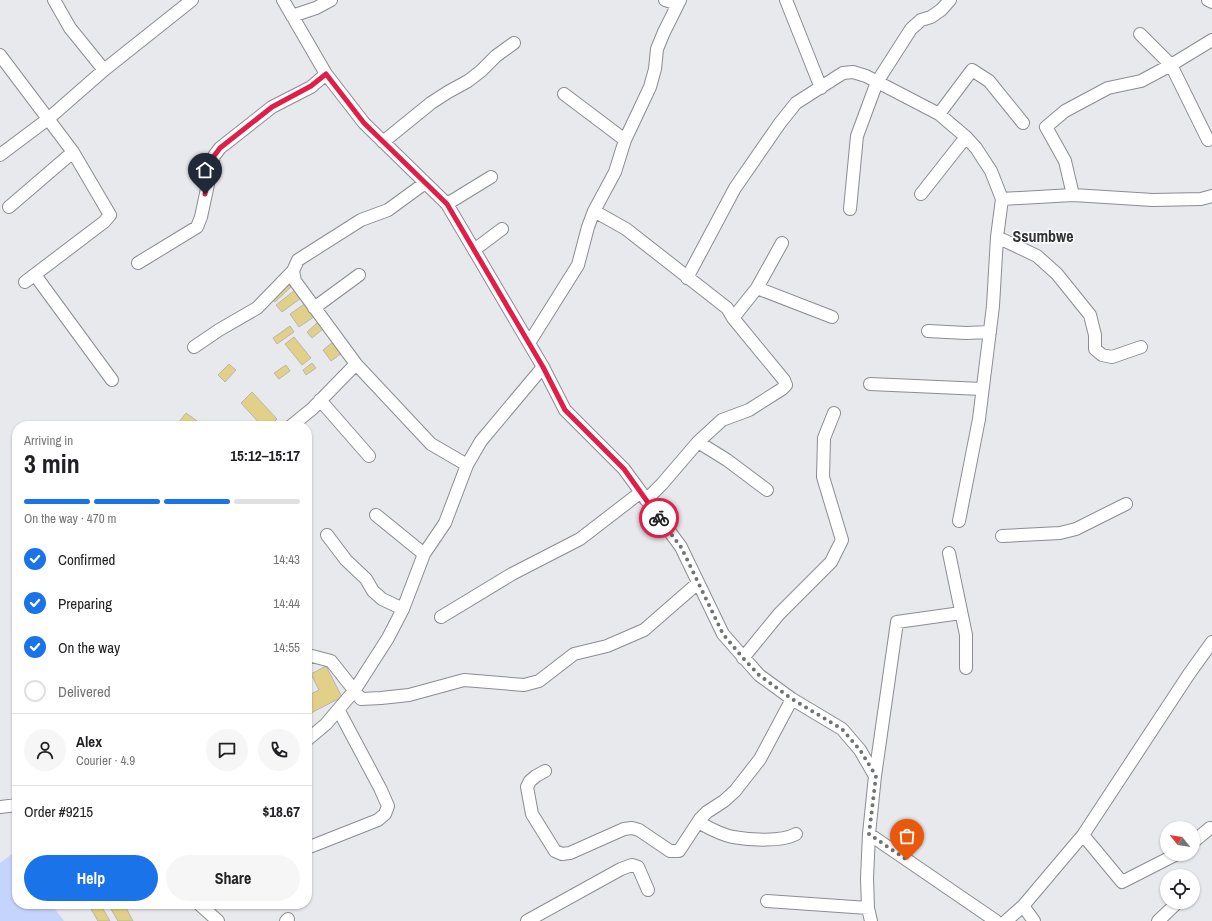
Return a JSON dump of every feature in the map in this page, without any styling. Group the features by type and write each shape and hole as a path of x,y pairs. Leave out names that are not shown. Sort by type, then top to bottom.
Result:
{"street":[{"path":"54,0 70,28 104,70"},
{"path":"0,155 48,119 104,70 192,0"},
{"path":"283,0 326,74 364,123 447,204 543,367 565,410 624,469 681,547 723,634 759,675 792,699 842,729 860,750 876,776"},
{"path":"292,16 316,8 331,0"},
{"path":"529,343 578,265 588,227 594,211 615,172 625,140 650,87 655,69 657,50 679,2 665,0"},
{"path":"786,0 821,88"},
{"path":"850,209 857,136 877,82 911,29 921,20 931,17 941,10 950,0"},
{"path":"1208,0 1212,2"},
{"path":"1140,34 1171,65 1208,140"},
{"path":"1073,195 1065,161 1046,126 1065,111 1108,88 1141,81 1212,40"},
{"path":"383,142 432,103 468,81 496,56 514,43"},
{"path":"0,55 73,152 110,215 104,222 30,278 112,380"},
{"path":"939,114 972,70 989,81 1023,123"},
{"path":"687,278 735,188 780,123 796,103 843,74 853,72 866,76 939,114 966,136 991,171 1002,199 997,237 993,306 979,419 959,521"},
{"path":"138,263 196,227 200,217 214,156 220,148 272,107 311,86 326,74"},
{"path":"564,94 625,140"},
{"path":"921,194 966,136"},
{"path":"9,207 73,152"},
{"path":"447,204 491,177"},
{"path":"194,347 219,330 257,308 293,271 298,260 361,220 388,210 425,182"},
{"path":"1002,199 1073,195 1153,200 1201,199 1212,196"},
{"path":"441,616 512,574 580,539 662,484 698,442 722,420 749,410 786,385 784,380 733,318 727,308 626,229 594,211"},
{"path":"474,250 502,229"},
{"path":"997,237 1037,256 1057,274 1090,315 1095,334 1095,349 1102,355 1112,357 1142,347"},
{"path":"733,318 757,288 782,243"},
{"path":"293,271 294,281 356,364 431,444 467,465"},
{"path":"314,308 359,275"},
{"path":"757,288 832,317"},
{"path":"928,331 966,333 990,332"},
{"path":"297,421 356,364"},
{"path":"312,736 339,711 354,691 388,638 403,609 424,554 445,523 467,465 481,441 543,367"},
{"path":"870,384 982,389"},
{"path":"320,400 369,456"},
{"path":"743,658 778,614 831,562 842,540 823,477 824,438 834,413"},
{"path":"698,442 727,460 767,490"},
{"path":"1002,536 1060,533 1076,529 1126,504"},
{"path":"376,515 424,554"},
{"path":"326,535 346,560 366,579 373,591 382,599 403,609"},
{"path":"949,553 966,635 966,668"},
{"path":"312,656 332,661 361,699 409,695 464,680 524,685 539,681 574,654 607,646 644,630 698,582"},
{"path":"870,921 867,878 869,834 898,622 961,613"},
{"path":"1006,921 1023,906 1083,835 1212,644"},
{"path":"545,771 530,781 527,787 532,814 555,851 562,854 570,853 624,829 632,828 639,830 670,851 679,851 698,822 707,812 724,801 739,786 760,759 792,699"},
{"path":"312,846 378,820 385,814 388,806 339,711"},
{"path":"0,807 12,805"},
{"path":"698,822 711,829 733,837 774,840 789,838 796,834"},
{"path":"1200,836 1210,828"},
{"path":"869,834 996,921"},
{"path":"1083,835 1122,882 1163,861"},
{"path":"527,921 621,868 632,865 638,867 648,890"},
{"path":"767,901 868,908"},
{"path":"1023,906 1034,921"},
{"path":"205,909 218,921"},
{"path":"1161,920 1171,909"}],"shaded area":[{"path":"12,854 12,909 55,909 64,921 0,921 0,863"}],"building":[{"path":"287,283 291,287 275,302 271,298"},
{"path":"295,290 301,298 282,312 276,305"},
{"path":"306,303 315,316 299,327 290,314"},
{"path":"317,323 323,329 312,338 307,332"},
{"path":"290,326 294,332 277,344 273,338"},
{"path":"294,337 311,358 302,365 285,344"},
{"path":"333,342 342,353 331,361 323,350"},
{"path":"312,363 316,368 306,375 303,370"},
{"path":"229,364 236,370 225,382 218,375"},
{"path":"286,365 290,371 279,379 274,373"},
{"path":"252,392 277,419 275,421 257,421 241,403"},
{"path":"186,413 197,421 180,421"},
{"path":"326,666 342,697 312,712 312,694 319,690 312,673"},
{"path":"91,909 103,909 110,921 98,921"},
{"path":"111,909 127,909 133,921 118,921"}],"way so far":[{"path":"659,518 681,547 723,634 743,658 759,675 792,699 842,729 860,750 876,776 869,834 907,860"}],"district":[{"name":"Ssumbwe","path":"1043,236"}],"route":[{"path":"205,194 214,156 220,148 272,107 311,86 326,74 364,123 447,204 543,367 565,410 624,469 659,518"}]}
